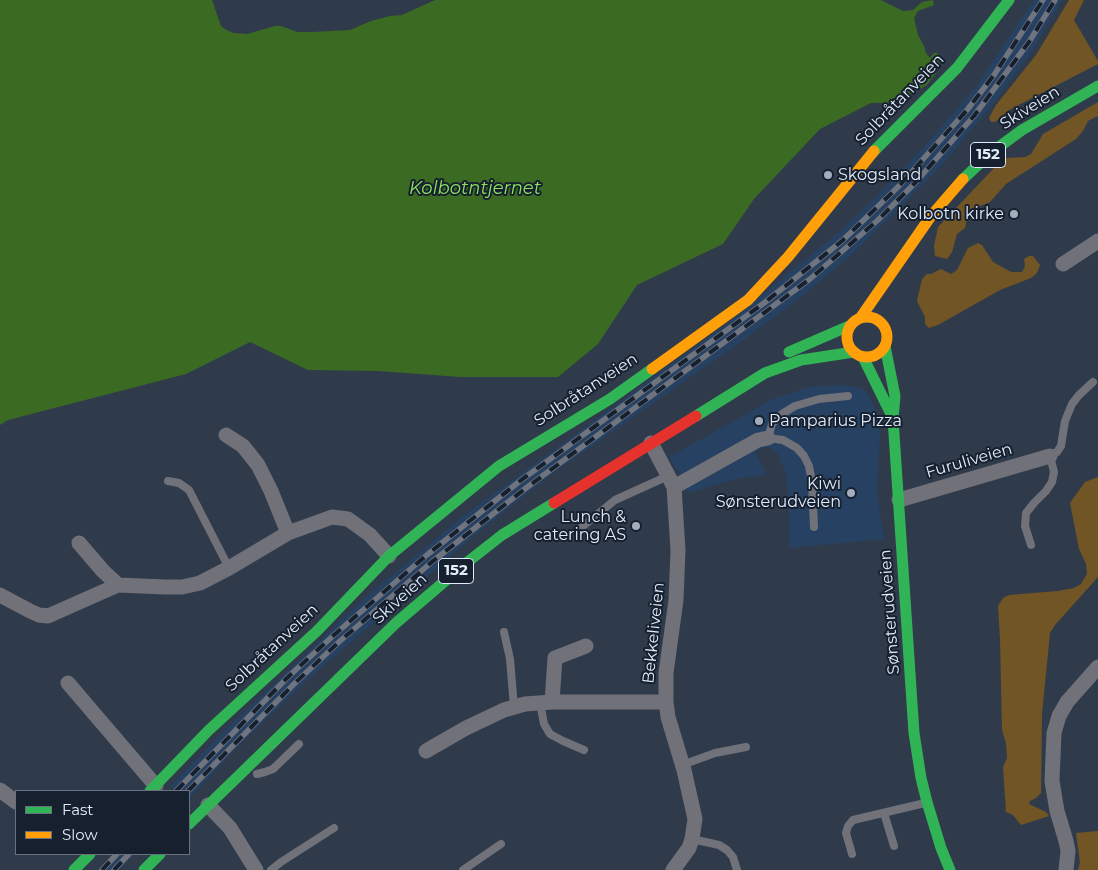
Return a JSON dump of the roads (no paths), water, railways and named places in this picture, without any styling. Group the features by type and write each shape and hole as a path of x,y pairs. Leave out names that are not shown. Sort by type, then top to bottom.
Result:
{"main road":[{"name":"Solbråtanveien","path":"153,788 209,730 317,631 389,556 499,466 610,399 748,300 788,257 867,159 957,68 1009,0"},
{"name":"Skiveien","path":"861,317 931,216 958,183 976,165 1022,130 1098,86"},
{"name":"Skiveien","path":"896,288 906,254"},
{"path":"885,328 889,311"},
{"name":"152","path":"849,326 861,317"},
{"path":"861,317 875,318 885,328 887,334 885,346"},
{"name":"Skiveien","path":"190,823 361,656 486,546 523,521 765,373 786,354 849,326"},
{"path":"849,326 846,340 858,355"},
{"name":"152","path":"858,355 876,355 885,346"},
{"name":"Sønsterudveien","path":"885,346 895,396 893,419 912,710 917,754 927,802 950,870"},
{"name":"Skiveien","path":"765,373 801,360 858,355"},
{"name":"Sønsterudveien","path":"858,355 893,419"},
{"path":"74,870 85,855"},
{"path":"144,870 159,855"}],"street":[{"path":"1063,264 1098,241"},
{"path":"226,435 243,446 258,466 288,533"},
{"path":"671,482 758,440 768,438"},
{"name":"Bekkeliveien","path":"651,443 671,482 678,550 676,600 666,673 666,702 668,717 693,804 695,819 689,848 673,870"},
{"name":"Furuliveien","path":"899,500 1050,456"},
{"path":"0,595 34,614 48,616 118,585 182,587 200,582 229,568 288,533 332,517 348,519 370,535 389,556"},
{"path":"79,543 118,585"},
{"path":"546,703 555,658 586,646"},
{"path":"1066,870 1068,851 1057,811 1052,781 1054,733 1058,716 1067,702 1098,667"},
{"name":"Solbråtanveien","path":"68,683 153,788"},
{"path":"426,751 466,728 504,710 526,704 666,702"},
{"path":"0,790 15,801"},
{"path":"208,805 230,828 256,870"}],"lane":[{"path":"1031,545 1024,520 1029,508 1052,482 1054,472 1050,456 1057,452 1061,446 1067,415 1072,404 1078,395 1093,382"},
{"path":"814,527 812,482 809,466 804,456 797,448 783,440 768,438 772,424 782,414 795,406 819,399 848,396"},
{"path":"168,481 180,483 189,490 229,568"},
{"path":"582,527 615,500 671,482"},
{"path":"504,632 510,659 514,707"},
{"path":"546,703 544,724 550,734 584,750"},
{"path":"257,774 273,769 299,744"},
{"path":"682,765 715,753 746,747"},
{"path":"852,854 846,833 848,826 854,820 927,802"},
{"path":"884,813 894,846"},
{"path":"271,870 334,828"},
{"path":"692,839 727,850 733,857 737,870"},
{"path":"463,870 501,844"}],"water":[{"name":"Kolbotntjernet","path":"0,0 212,0 221,26 234,33 247,34 275,26 281,26 297,32 350,30 371,21 402,15 435,0 881,0 903,11 913,10 922,2 933,0 934,5 918,11 914,18 918,35 926,53 930,58 934,53 937,53 940,58 936,73 927,85 901,100 888,103 871,103 820,129 754,199 723,244 637,285 598,344 558,377 460,377 378,371 308,370 250,342 186,374 8,420 0,425"}],"railway":[{"path":"177,790 289,676 428,554 520,481 764,303 842,241 900,185 967,110 994,75 1043,0"},
{"path":"189,790 295,683 340,641 433,561 526,488 810,279 878,220 915,183 974,116 1029,42 1055,0"},
{"path":"102,870 116,855"},
{"path":"114,870 128,855"}],"place":[{"name":"Skogsland","path":"828,175"},
{"name":"Kolbotn kirke","path":"1014,214"},
{"name":"Pamparius Pizza","path":"759,421"},
{"name":"Kiwi Sønsterudveien","path":"851,493"},
{"name":"Lunch & catering AS","path":"636,526"}]}
